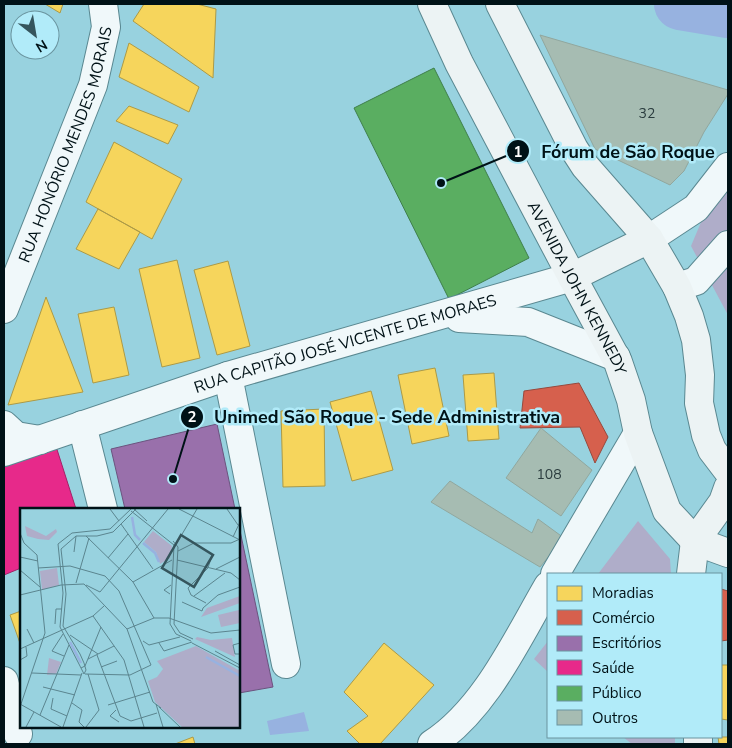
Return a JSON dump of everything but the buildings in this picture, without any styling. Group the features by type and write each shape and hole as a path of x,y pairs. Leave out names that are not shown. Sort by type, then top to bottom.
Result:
{"main road":[{"name":"AVENIDA JOHN KENNEDY","path":"432,4 459,63 572,278 616,357 631,400 638,433 667,511 695,542 728,553"},
{"path":"500,4 574,149 585,166 649,240 677,287 689,316 696,340 700,375 698,403 706,435 712,450 728,471"},
{"path":"572,278 649,240"},
{"path":"691,573 695,542 723,502 728,488"}],"street":[{"name":"RUA HONÓRIO MENDES MORAIS","path":"4,310 93,85 106,27 103,4"},
{"path":"649,240 696,208 728,167"},
{"path":"677,287 696,281 728,245"},
{"name":"RUA CAPITÃO JOSÉ VICENTE DE MORAES","path":"4,452 228,376 572,278"},
{"path":"438,317 528,322 616,357"},
{"path":"228,376 286,664"},
{"path":"4,425 16,436 40,440"},
{"path":"82,425 103,508"},
{"path":"556,573 638,433"},
{"path":"438,740 486,693 547,588"},
{"path":"4,681 18,734"}],"shaded area":[{"path":"728,174 728,315 691,246 707,208"},
{"path":"638,521 670,559 671,573 599,573"},
{"path":"547,642 547,671 534,659"},
{"path":"624,738 675,738 675,744 632,744"}],"water":[{"path":"304,712 309,731 270,735 267,721"}],"waterway":[{"path":"680,4 728,12"}],"place":[{"name":"Fórum de São Roque","path":"441,183"},
{"name":"Unimed São Roque - Sede Administrativa","path":"173,479"}]}
